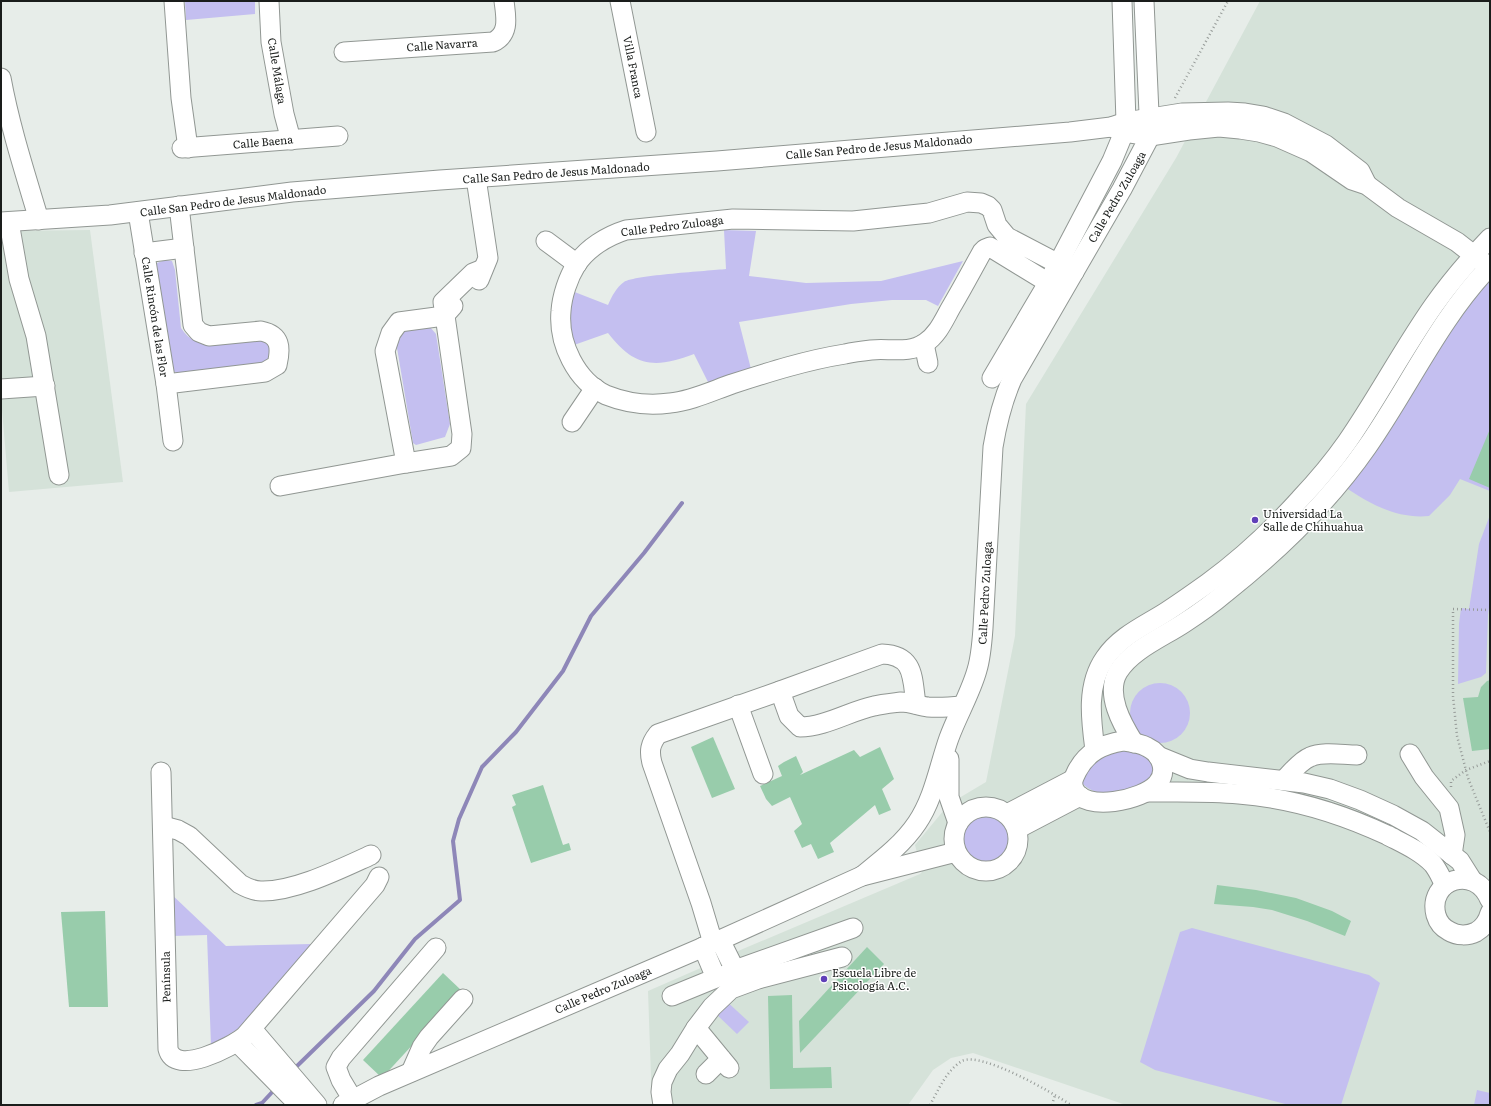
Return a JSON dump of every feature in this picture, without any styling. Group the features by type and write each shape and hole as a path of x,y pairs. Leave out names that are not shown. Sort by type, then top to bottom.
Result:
{"street":[{"name":"Calle Baena","path":"174,1 185,148 338,136"},
{"name":"Calle Málaga","path":"269,1 271,42 284,114 291,140"},
{"name":"Calle Navarra","path":"344,52 493,42 503,35 505,28 506,22 504,1"},
{"name":"Villa Franca","path":"620,1 646,132"},
{"path":"1120,127 1122,1"},
{"path":"1144,1 1166,123"},
{"path":"1,78 17,148 39,220"},
{"name":"Calle San Pedro de Jesus Maldonado","path":"5,222 110,215 292,192 724,160 1166,123 1259,132 1277,137 1311,152 1352,180 1367,185 1398,208 1445,234 1489,266"},
{"name":"Calle Pedro Zuloaga","path":"992,378 1055,287 1143,151 1166,123"},
{"name":"Calle Pedro Zuloaga","path":"1066,268 1112,161 1120,127"},
{"path":"280,486 451,456 461,448 462,434 443,302 473,273 483,269 488,258 476,178"},
{"name":"Calle Pedro Zuloaga","path":"1055,287 990,247 982,252 938,330 924,344 914,348 901,350 872,350 824,357 774,371 693,398 672,403 649,405 635,403 606,395 587,383 575,368 567,350 562,329 560,311 570,275 577,264 598,243 611,234 626,230 732,219 853,220 928,213 967,202 981,203 988,206 992,210 1000,230 1007,237 1066,268"},
{"name":"Calle Rincón de las Flor","path":"138,212 166,384 265,372 277,365 280,353 277,340 268,332 261,331 209,336 196,329 192,321 179,206"},
{"path":"5,222 18,279 33,323 45,386 59,475"},
{"path":"1094,750 1091,712 1093,690 1097,673 1103,660 1123,638 1166,612 1214,579 1259,540 1300,500 1347,443 1434,304 1474,255 1490,238"},
{"path":"546,241 577,264"},
{"path":"144,253 184,248"},
{"path":"1134,743 1122,724 1113,693 1117,674 1123,664 1134,654 1185,622 1224,594 1260,564 1301,526 1347,474 1368,447 1445,322 1489,266"},
{"name":"Calle Pedro Zuloaga","path":"862,876 902,841 918,822 930,796 949,738 977,672 981,651 993,447 1000,410 1012,379 1055,287"},
{"path":"406,463 385,351 391,333 399,322 444,316"},
{"path":"924,344 928,363"},
{"path":"166,384 173,442"},
{"path":"1,389 45,386"},
{"path":"572,422 595,388"},
{"path":"727,978 712,943 702,903 652,763 650,745 658,734 882,654 893,654 900,657 908,666 911,671 916,704"},
{"path":"780,691 789,716 800,727 806,727 875,706 902,702 926,707 942,708 962,706"},
{"path":"738,705 763,774"},
{"path":"949,738 949,797 958,823"},
{"path":"1123,741 1148,747 1163,763 1162,778 1156,786 1148,792 1131,799 1117,802 1088,800 1076,788 1081,764 1094,750 1116,742 1123,741"},
{"path":"1284,780 1298,766 1310,757 1323,754 1357,755"},
{"path":"1410,754 1424,777 1449,808 1455,835 1452,855"},
{"path":"1158,756 1190,769 1284,780 1330,789 1360,800 1393,815 1422,831 1464,866 1472,880"},
{"name":"Península","path":"161,772 169,1053 176,1059 185,1061 214,1053 237,1042 252,1029 377,881 365,858 295,885 276,890 260,891 250,889 240,884 189,836 178,830 163,826"},
{"path":"1012,822 1076,788"},
{"path":"1148,792 1238,794 1300,804 1338,815 1384,834 1420,854 1433,865 1445,885"},
{"path":"981,807 990,807 999,810 1012,822 1019,840 1011,861 1002,868 992,872 981,872 962,862 956,852 954,837 958,823 964,816 972,810 981,807"},
{"name":"Calle Pedro Zuloaga","path":"348,1102 411,1072 712,943 862,876 956,852"},
{"path":"1490,900 1487,892 1472,880 1454,880 1445,885 1437,896 1435,901 1435,910 1437,919 1442,926 1450,932 1462,935 1476,932 1483,926 1490,913"},
{"path":"672,996 727,978 853,928"},
{"path":"348,1102 336,1067 341,1058 436,948"},
{"path":"727,978 758,980 842,958"},
{"path":"663,1105 660,1092 662,1082 668,1069 712,1007 727,978"},
{"path":"411,1072 417,1056 429,1037 463,999"},
{"path":"696,1028 725,1063 706,1074"},
{"path":"252,1029 299,1105"},
{"path":"237,1042 281,1075 317,1105"}],"path":[{"path":"1166,123 1228,1"},
{"path":"1490,610 1453,609 1453,696 1457,736 1466,770 1490,832"},
{"path":"1466,770 1490,761"},
{"path":"930,1105 952,1069 964,1060 971,1059 993,1064 1055,1095 1071,1105"},
{"path":"1052,1105 1055,1095"}],"shaded area":[{"path":"185,1 255,1 255,14 186,20"},
{"name":"Universidad La Salle de Chihuahua","path":"1260,1 1490,1 1490,1105 1126,1105 973,1053 951,1058 933,1070 908,1105 652,1105 648,991 920,874 922,872 915,845 949,804 986,782 1015,636 1026,404 1176,158"},
{"path":"90,230 123,482 9,492 1,398 1,231"},
{"path":"724,230 756,231 749,276 806,283 881,281 963,261 938,306 926,300 892,300 851,304 739,322 751,369 710,386 694,354 668,362 646,362 636,359 627,353 608,333 574,345 568,321 572,291 608,305 613,295 624,282 656,275 726,269"},
{"path":"165,260 172,261 175,270 181,328 188,336 203,344 212,345 257,340 264,341 272,347 273,351 265,365 183,374 176,373 170,367 157,272 157,263"},
{"path":"1490,271 1490,491 1460,479 1450,495 1429,516 1396,513 1365,500 1345,487 1386,429"},
{"path":"430,327 436,334 450,424 445,437 416,445 413,443 395,336 402,329"},
{"path":"1490,515 1490,600 1486,673 1481,677 1458,684 1459,624 1461,608 1469,609 1479,544"},
{"path":"1160,683 1177,688 1185,696 1190,713 1185,730 1177,738 1160,743 1143,738 1135,730 1130,713 1135,696 1143,688"},
{"path":"1126,749 1151,756 1155,771 1148,779 1129,790 1108,794 1097,792 1088,788 1080,781 1081,773 1107,753"},
{"path":"986,815 995,817 1003,822 1008,830 1010,839 1008,848 1003,856 995,861 986,863 977,861 969,856 964,848 962,839 964,830 969,822 977,817"},
{"path":"169,892 226,946 312,944 244,1025 211,1046 207,935 172,936"},
{"path":"1192,928 1369,975 1380,983 1341,1105 1289,1105 1155,1070 1140,1062 1180,932"},
{"path":"724,999 749,1022 737,1034 713,1011"},
{"path":"1477,1090 1490,1093 1490,1105 1474,1105"}],"building":[{"path":"1490,429 1490,488 1469,479"},
{"path":"1490,680 1490,749 1472,751 1463,698 1478,697 1481,687"},
{"path":"713,737 735,789 712,798 691,747"},
{"path":"880,747 894,779 882,789 891,810 879,815 875,805 830,843 834,852 818,859 811,844 802,848 794,831 802,824 790,797 772,806 766,799 760,786 782,776 778,766 796,756 803,772 800,775 854,750 860,757"},
{"path":"543,785 563,845 569,843 571,850 531,863 512,807 516,805 512,795"},
{"path":"1217,885 1256,890 1296,898 1332,911 1351,921 1345,936 1307,921 1272,910 1214,904"},
{"path":"105,911 108,1007 69,1007 61,912"},
{"path":"867,947 884,964 800,1053 799,1021"},
{"path":"443,973 462,991 382,1078 363,1060"},
{"path":"792,995 793,1068 831,1067 832,1088 770,1089 768,996"}],"waterway":[{"path":"295,1068 374,991 415,939 460,900 453,841 459,819 482,767 516,732 563,671 591,616 644,553 682,503"},
{"path":"256,1105 262,1103 275,1089"}],"place":[{"name":"Universidad La Salle de Chihuahua","path":"1255,520"},
{"name":"Escuela Libre de Psicología A.C.","path":"824,979"}]}
